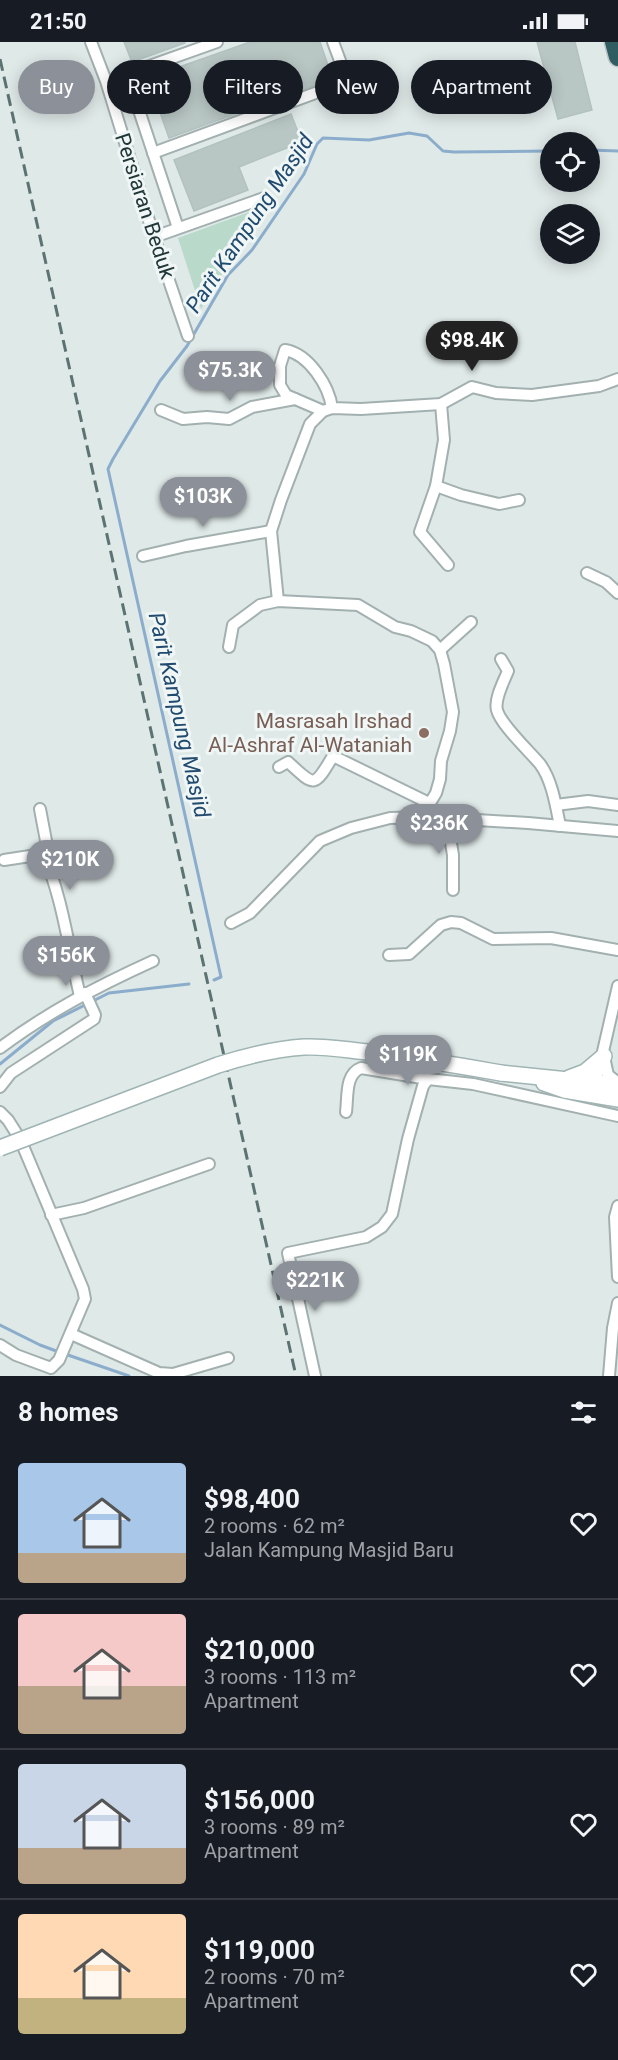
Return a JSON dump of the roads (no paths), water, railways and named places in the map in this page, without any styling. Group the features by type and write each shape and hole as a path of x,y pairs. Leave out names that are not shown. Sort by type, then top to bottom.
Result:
{"highway":[{"path":"614,42 618,57"}],"street":[{"name":"Persiaran Beduk","path":"91,42 106,81 154,237 188,336"},
{"path":"178,228 127,74 217,42"},
{"path":"153,153 328,88 342,66 333,42"},
{"path":"154,237 264,198"},
{"path":"278,601 271,531 280,500 310,424 327,410 331,397 310,364 296,354 285,350 280,366 280,385 286,395 327,410 441,404 472,387 496,393 532,395 598,387 618,379"},
{"path":"161,410 183,419 207,417 229,419 252,407 295,399"},
{"path":"441,404 444,440 435,486 420,532 448,565"},
{"path":"435,486 499,504 519,500"},
{"path":"143,556 158,551 271,531"},
{"path":"587,573 606,582 618,593"},
{"path":"229,647 233,625 261,605 278,601 358,605 395,627 432,642 440,650 450,688 453,712 441,760 440,778 429,803 427,817"},
{"path":"440,650 471,622"},
{"path":"501,659 508,671 496,710 542,767 556,805 560,826"},
{"path":"279,767 288,762 309,781 314,782 320,777 333,756 429,803"},
{"path":"556,805 588,801 618,805"},
{"path":"40,809 47,846 43,854"},
{"path":"231,923 250,913 320,841 351,828 390,818 427,817 618,831"},
{"path":"447,819 453,855 453,890"},
{"path":"4,860 43,854"},
{"path":"0,1086 11,1073 94,1019 86,1000 49,866 43,854"},
{"path":"389,955 409,954 441,925 451,922 461,923 493,939 551,938 618,950"},
{"path":"0,1048 44,1016 86,1000 153,961"},
{"path":"596,1082 604,1056 618,986"},
{"path":"0,1148 245,1056 305,1047 393,1055 527,1077 564,1089 616,1095"},
{"path":"566,1079 585,1072 604,1056"},
{"path":"604,1056 616,1095"},
{"path":"346,1112 350,1075 361,1068 473,1084 618,1116"},
{"path":"527,1077 596,1082 616,1095"},
{"path":"315,1376 288,1253 366,1237 382,1227 392,1214 408,1139 423,1086 428,1079"},
{"path":"0,1112 20,1139 83,1289 85,1299 59,1360 51,1368 16,1355 0,1345"},
{"path":"51,1215 84,1208 209,1164"},
{"path":"618,1206 615,1217 618,1277"},
{"path":"609,1376 613,1328 618,1302"},
{"path":"71,1334 159,1373 173,1374 228,1358"}],"waterway":[{"name":"Parit Kampung Masjid","path":"214,980 221,977 108,469 160,381 187,346 228,275 252,250 304,174 317,144 323,138 369,140 409,133 427,136 443,151 540,151"},
{"name":"Parit Kampung Masjid","path":"600,150 618,151"},
{"name":"Parit Kampung Masjid","path":"0,1064 53,1021 109,993 189,984"},
{"path":"0,1325 59,1352"},
{"path":"65,1354 129,1376"}],"railway":[{"path":"0,59 296,1376"}],"place":[{"name":"Masrasah Irshad Al-Ashraf Al-Wataniah","path":"424,733"}]}
